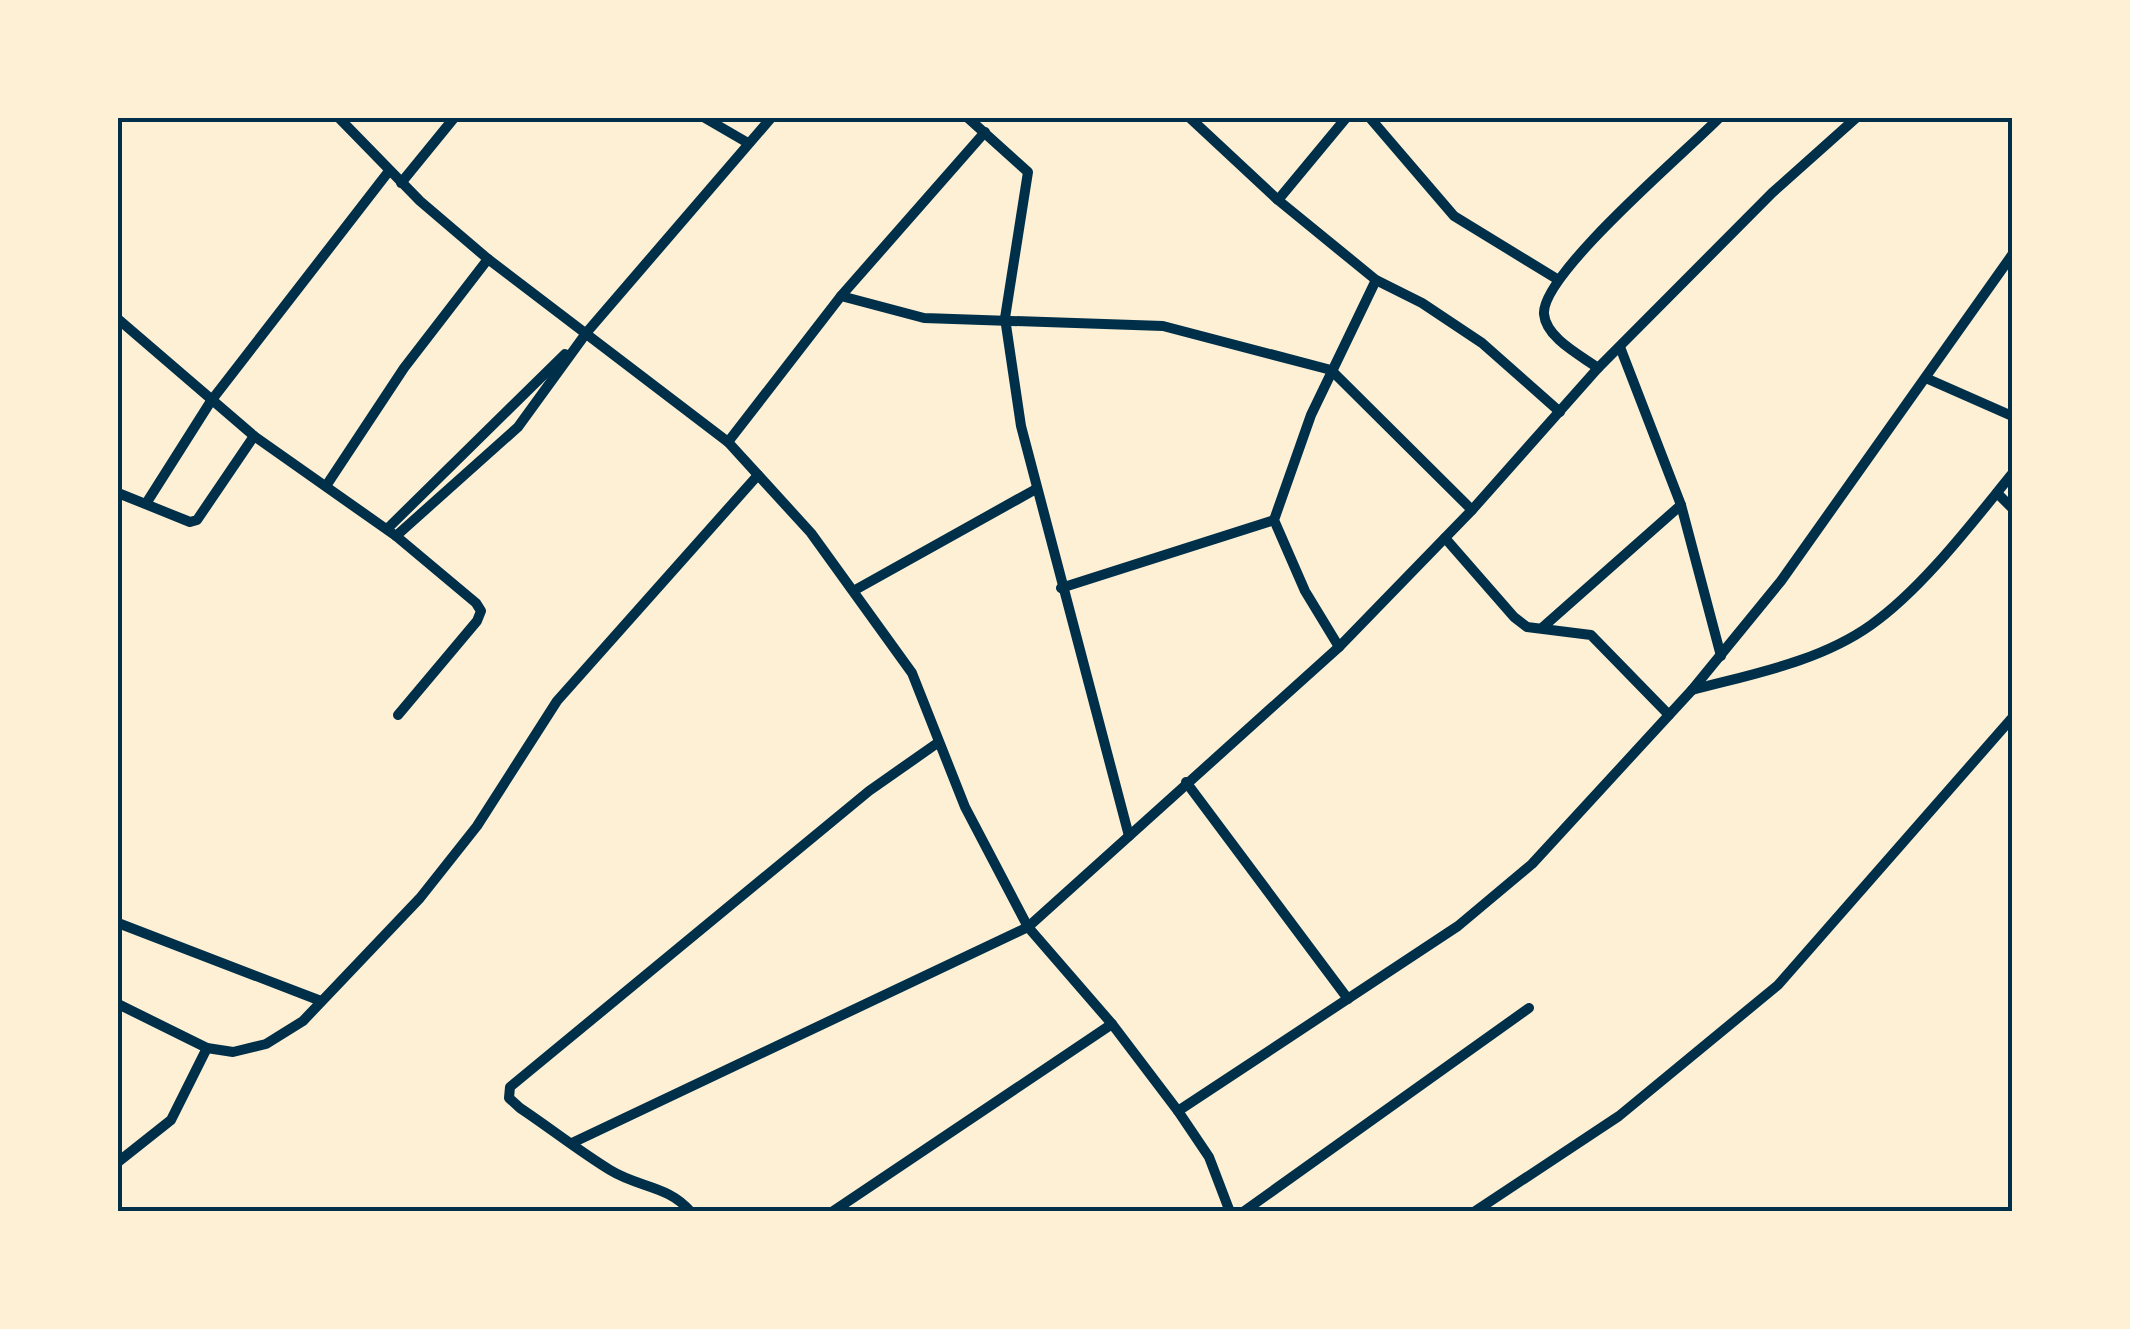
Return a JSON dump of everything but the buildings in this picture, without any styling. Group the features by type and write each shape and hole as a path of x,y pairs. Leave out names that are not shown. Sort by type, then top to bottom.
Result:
{"street":[{"path":"339,118 401,183 488,259 728,442 856,590 912,673 936,744 1028,928 1112,1024 1178,1111 1209,1157 1230,1212"},
{"path":"401,183 454,118"},
{"path":"705,118 748,142"},
{"path":"391,532 518,426 587,332 772,118"},
{"path":"968,118 1028,172 1005,318 1036,489 1130,836"},
{"path":"1190,118 1278,200 1376,280 1467,332 1560,412"},
{"path":"1278,200 1346,118"},
{"path":"1370,118 1454,216 1557,279"},
{"path":"1598,368 1561,342 1544,316 1557,279 1719,118"},
{"path":"572,1143 1028,928 1339,648 1472,510 1598,368 1772,193 1856,118"},
{"path":"728,442 842,296 985,132"},
{"path":"147,502 210,401 389,171"},
{"path":"1178,1111 1458,926 1513,883 1692,690 1820,532 2012,254"},
{"path":"326,486 404,368 488,259"},
{"path":"1339,648 1305,591 1274,520 1331,370 1376,280"},
{"path":"842,296 924,318 1005,318 1185,329 1331,370 1472,510"},
{"path":"118,319 210,401 391,532 480,611 398,716"},
{"path":"391,532 587,332"},
{"path":"1620,346 1681,505 1720,656"},
{"path":"1928,379 2012,416"},
{"path":"118,493 190,522 197,520 254,436"},
{"path":"1692,690 1810,655 1872,625 1910,590 2012,474"},
{"path":"118,1004 208,1048 233,1052 266,1044 303,1021 420,898 478,826 558,702 758,475"},
{"path":"856,590 1036,489"},
{"path":"1997,492 2012,508"},
{"path":"1542,628 1681,505"},
{"path":"1061,588 1274,520"},
{"path":"1444,538 1514,618 1527,627 1591,635 1668,714"},
{"path":"1474,1212 1619,1116 1765,996 2012,718"},
{"path":"691,1212 673,1192 632,1182 572,1143 509,1098 510,1087 869,790 936,744"},
{"path":"1186,782 1348,999"},
{"path":"118,922 321,1001"},
{"path":"1243,1212 1528,1008"},
{"path":"832,1212 1112,1024"},
{"path":"118,1162 171,1120 189,1092 208,1048"}]}
